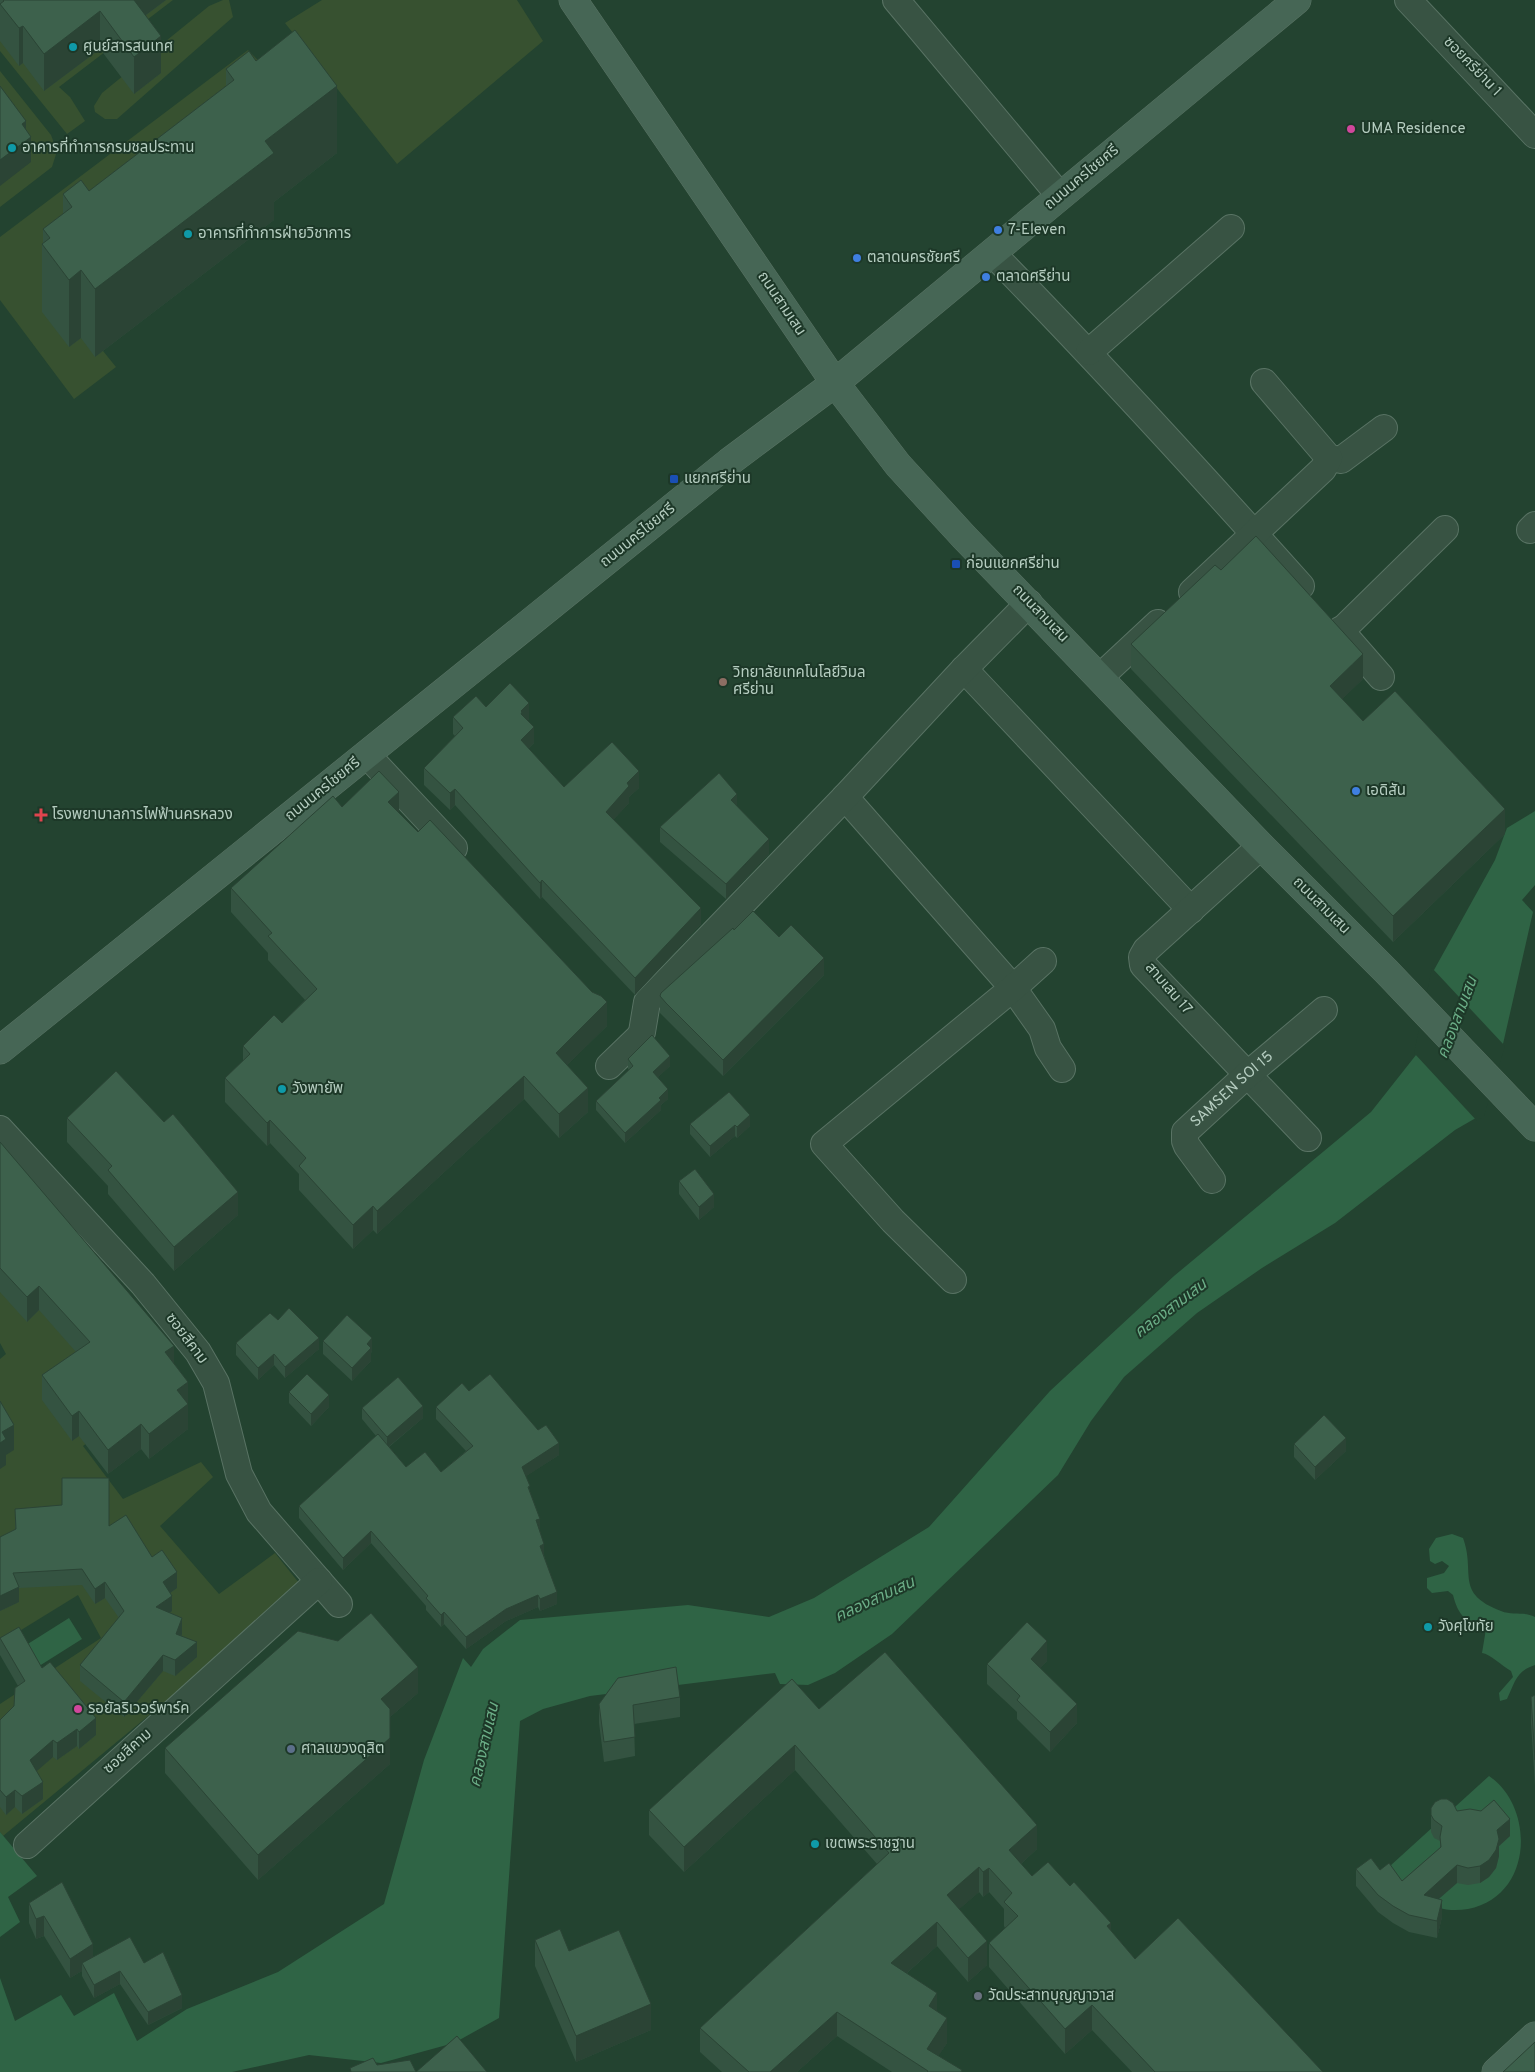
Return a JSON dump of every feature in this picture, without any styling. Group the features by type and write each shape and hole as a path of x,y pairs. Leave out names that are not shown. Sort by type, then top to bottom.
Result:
{"main road":[{"name":"ถนนสามเสน","path":"573,0 835,383 898,465 964,537 1261,846 1386,971 1535,1128"},
{"name":"ถนนนครไชยศรี","path":"0,1050 729,462 835,383 1297,0"},
{"path":"1496,2072 1535,2036"}],"street":[{"path":"896,0 1060,196"},
{"name":"ซอยศรีย่าน 1","path":"1408,0 1532,124"},
{"path":"1089,352 1231,228"},
{"path":"992,253 1089,352 1381,677"},
{"path":"1264,382 1329,458 1341,460 1384,428"},
{"path":"1100,677 1322,469 1329,458"},
{"path":"1341,631 1445,529"},
{"path":"609,1066 639,1038 642,1032 647,1002 1029,603"},
{"path":"964,669 1191,910"},
{"path":"367,755 474,869"},
{"path":"845,797 1013,988 1042,1029 1048,1048 1062,1069"},
{"name":"สามเสน 17","path":"1261,846 1146,950 1142,957 1143,965 1308,1138"},
{"path":"953,1280 893,1221 824,1144 1043,961"},
{"name":"SAMSEN SOI 15","path":"1212,1180 1187,1146 1185,1132 1247,1075 1324,1010"},
{"name":"ซอยสีคาม","path":"0,1129 144,1284 198,1352 216,1383 239,1474 259,1512 339,1604"},
{"name":"ซอยสีคาม","path":"27,1844 319,1581"}],"shaded area":[{"name":"ศูนย์สารสนเทศ","path":"0,0 173,0 59,87 70,97 85,121 67,134 0,51"},
{"path":"223,0 229,0 233,17 117,119 105,119 95,112 94,106 102,93 209,6"},
{"path":"322,0 517,0 543,41 397,164 285,23"},
{"path":"248,50 295,98 60,298 116,367 74,399 0,300 0,237"},
{"path":"0,71 51,135 57,151 52,167 0,207"},
{"name":"รอยัลริเวอร์พาร์ค","path":"0,1255 146,1399 83,1446 123,1499 201,1462 213,1477 160,1526 219,1594 275,1553 303,1588 3,1836 0,1832 0,1704 101,1638 78,1595 0,1643 0,1359 6,1354 0,1343"}],"water":[{"name":"คลองสามเสน","path":"1535,811 1535,885 1522,900 1533,912 1503,1044 1481,1115 1455,1130 1335,1223 1262,1268 1197,1313 1124,1377 1091,1421 1058,1475 892,1634 835,1673 808,1685 780,1684 775,1673 590,1696 543,1709 520,1721 499,2018 454,2043 381,2063 309,2055 232,2072 0,2072 0,1978 15,2021 61,1995 74,2016 114,1993 137,2041 187,2009 278,1972 384,1904 424,1760 463,1658 471,1667 483,1649 520,1620 688,1605 769,1617 814,1598 929,1527 1050,1391 1174,1276 1371,1112 1416,1055 1434,970 1495,860 1507,828"},
{"path":"1452,1534 1463,1538 1469,1581 1477,1597 1486,1604 1501,1611 1527,1614 1535,1617 1535,1665 1520,1674 1514,1682 1507,1699 1500,1701 1499,1693 1513,1677 1511,1671 1482,1653 1486,1629 1468,1621 1460,1613 1453,1595 1448,1591 1432,1593 1427,1588 1427,1578 1444,1573 1449,1566 1442,1561 1435,1564 1430,1561 1429,1549 1436,1538"},
{"path":"69,1618 82,1639 36,1668 23,1647"},
{"path":"1489,1776 1504,1790 1514,1808 1520,1828 1520,1849 1516,1869 1506,1887 1490,1901 1462,1910 1449,1910 1431,1905 1402,1886 1390,1866"},
{"path":"0,1832 37,1876 8,1897 20,1922 0,1937"}],"pier":[{"path":"1432,968 1505,1046 1484,1116 1477,1121 1414,1053"}],"building":[{"path":"3,0 134,0 161,36 134,57 100,11 44,54 23,26 19,28 0,4"},
{"path":"295,30 337,86 265,141 274,153 95,289 81,270 69,280 42,244 50,238 43,229 72,207 63,194 81,180 89,191 234,80 226,69 249,51 256,61"},
{"path":"0,86 26,121 22,124 31,137 0,160"},
{"name":"เอดิสัน","path":"1256,536 1363,654 1330,686 1363,721 1395,691 1505,809 1393,916 1131,644 1215,565 1221,570"},
{"path":"510,683 529,703 521,711 521,714 534,727 521,740 564,787 612,742 639,771 627,783 629,786 606,812 701,908 635,978 542,880 540,883 455,789 450,793 424,768 463,728 453,717 476,696 486,707"},
{"path":"379,771 399,792 388,802 418,832 430,820 592,992 601,996 607,1002 556,1053 588,1088 559,1114 524,1076 377,1211 373,1206 353,1225 299,1166 306,1158 270,1120 267,1123 225,1078 250,1054 243,1046 274,1015 282,1023 317,989 268,936 272,933 231,888 333,796 342,807"},
{"path":"719,773 737,794 731,800 769,839 726,884 660,827"},
{"path":"753,911 779,937 791,925 824,958 723,1060 660,996 661,993 733,928 734,930"},
{"path":"652,1035 670,1056 653,1072 668,1089 659,1098 661,1100 625,1133 596,1101 633,1066 628,1059"},
{"path":"116,1071 164,1122 173,1114 238,1192 174,1247 108,1170 112,1166 67,1118"},
{"path":"729,1092 750,1115 737,1127 735,1125 710,1146 690,1124"},
{"path":"0,1142 174,1346 165,1352 188,1382 177,1390 188,1404 149,1434 141,1424 108,1450 79,1411 72,1416 42,1375 90,1342 39,1286 27,1297 0,1268"},
{"path":"695,1169 714,1194 699,1207 679,1181"},
{"path":"289,1308 319,1338 285,1367 274,1354 258,1368 236,1343 270,1313 278,1320"},
{"path":"347,1315 372,1338 367,1344 371,1348 352,1368 323,1341"},
{"path":"307,1374 329,1395 311,1414 289,1392"},
{"path":"490,1374 538,1430 546,1425 559,1443 522,1467 540,1519 536,1520 544,1544 540,1546 557,1592 540,1599 538,1595 506,1609 466,1637 444,1612 441,1615 426,1598 428,1596 371,1531 343,1558 299,1506 378,1434 406,1467 425,1452 441,1472 473,1446 436,1407 462,1383 469,1391"},
{"path":"398,1377 423,1406 387,1437 362,1408"},
{"path":"0,1401 14,1425 2,1432 6,1439 0,1443"},
{"path":"1324,1415 1346,1438 1315,1467 1294,1444"},
{"path":"62,1478 109,1478 109,1526 126,1515 152,1557 162,1550 177,1572 163,1582 172,1596 156,1607 182,1618 176,1634 197,1642 175,1660 163,1655 124,1702 80,1665 124,1611 105,1582 95,1589 82,1569 13,1573 19,1587 0,1596 0,1537 16,1529 15,1509 62,1505"},
{"name":"ศาลแขวงดุสิต","path":"371,1613 418,1667 381,1699 390,1709 390,1738 258,1855 165,1748 298,1631 338,1641"},
{"path":"1027,1622 1047,1641 1031,1659 1077,1704 1050,1732 1017,1700 1020,1696 987,1664"},
{"path":"19,1627 42,1668 50,1662 96,1718 79,1732 77,1729 57,1743 53,1740 30,1760 43,1782 22,1796 15,1790 6,1797 0,1790 0,1720 14,1706 15,1688 25,1681 0,1638"},
{"path":"885,1652 1037,1825 1009,1850 1032,1876 1048,1862 1070,1886 1074,1882 1111,1923 1107,1926 1135,1959 1178,1918 1323,2072 1155,2072 1092,2005 1065,2029 989,1943 1018,1916 1004,1902 1012,1893 989,1868 983,1872 979,1867 947,1895 987,1941 968,1958 937,1922 891,1963 937,1993 929,2006 947,2018 927,2049 962,2070 961,2072 927,2072 837,2012 770,2072 749,2072 700,2028 889,1853 795,1745 684,1847 649,1810 792,1679 819,1709"},
{"path":"676,1667 680,1697 633,1705 635,1737 604,1742 599,1704 618,1678"},
{"path":"1535,1695 1535,1760 1531,1697"},
{"path":"1447,1799 1453,1803 1457,1811 1470,1809 1481,1811 1494,1800 1510,1819 1497,1830 1499,1839 1496,1850 1489,1860 1480,1866 1468,1868 1457,1865 1424,1895 1442,1900 1437,1921 1409,1915 1393,1906 1378,1895 1356,1869 1371,1858 1380,1870 1389,1863 1402,1881 1441,1847 1442,1826 1434,1820 1431,1815 1431,1808 1435,1802"},
{"path":"62,1882 93,1944 70,1959 44,1916 36,1919 29,1903"},
{"path":"560,1929 569,1951 619,1930 651,2004 576,2036 535,1940"},
{"path":"130,1937 144,1963 163,1952 182,1995 148,2012 120,1971 94,1985 82,1963"},
{"path":"457,2036 487,2072 416,2072"},
{"path":"1535,2042 1535,2072 1503,2072"},
{"path":"373,2058 377,2065 410,2060 416,2072 351,2072 350,2068"}],"place":[{"name":"ศูนย์สารสนเทศ","path":"73,47"},
{"name":"UMA Residence","path":"1351,129"},
{"name":"อาคารที่ทำการกรมชลประทาน","path":"12,148"},
{"name":"7-Eleven","path":"998,230"},
{"name":"อาคารที่ทำการฝ่ายวิชาการ","path":"188,234"},
{"name":"ตลาดนครชัยศรี","path":"857,258"},
{"name":"ตลาดศรีย่าน","path":"986,277"},
{"name":"แยกศรีย่าน","path":"674,479"},
{"name":"ก่อนแยกศรีย่าน","path":"956,564"},
{"name":"วิทยาลัยเทคโนโลยีวิมล ศรีย่าน","path":"723,682"},
{"name":"เอดิสัน","path":"1356,791"},
{"name":"โรงพยาบาลการไฟฟ้านครหลวง","path":"41,815"},
{"name":"วังพายัพ","path":"282,1089"},
{"name":"วังศุโขทัย","path":"1428,1627"},
{"name":"รอยัลริเวอร์พาร์ค","path":"78,1709"},
{"name":"ศาลแขวงดุสิต","path":"291,1749"},
{"name":"เขตพระราชฐาน","path":"815,1844"},
{"name":"วัดประสาทบุญญาวาส","path":"978,1996"}]}
